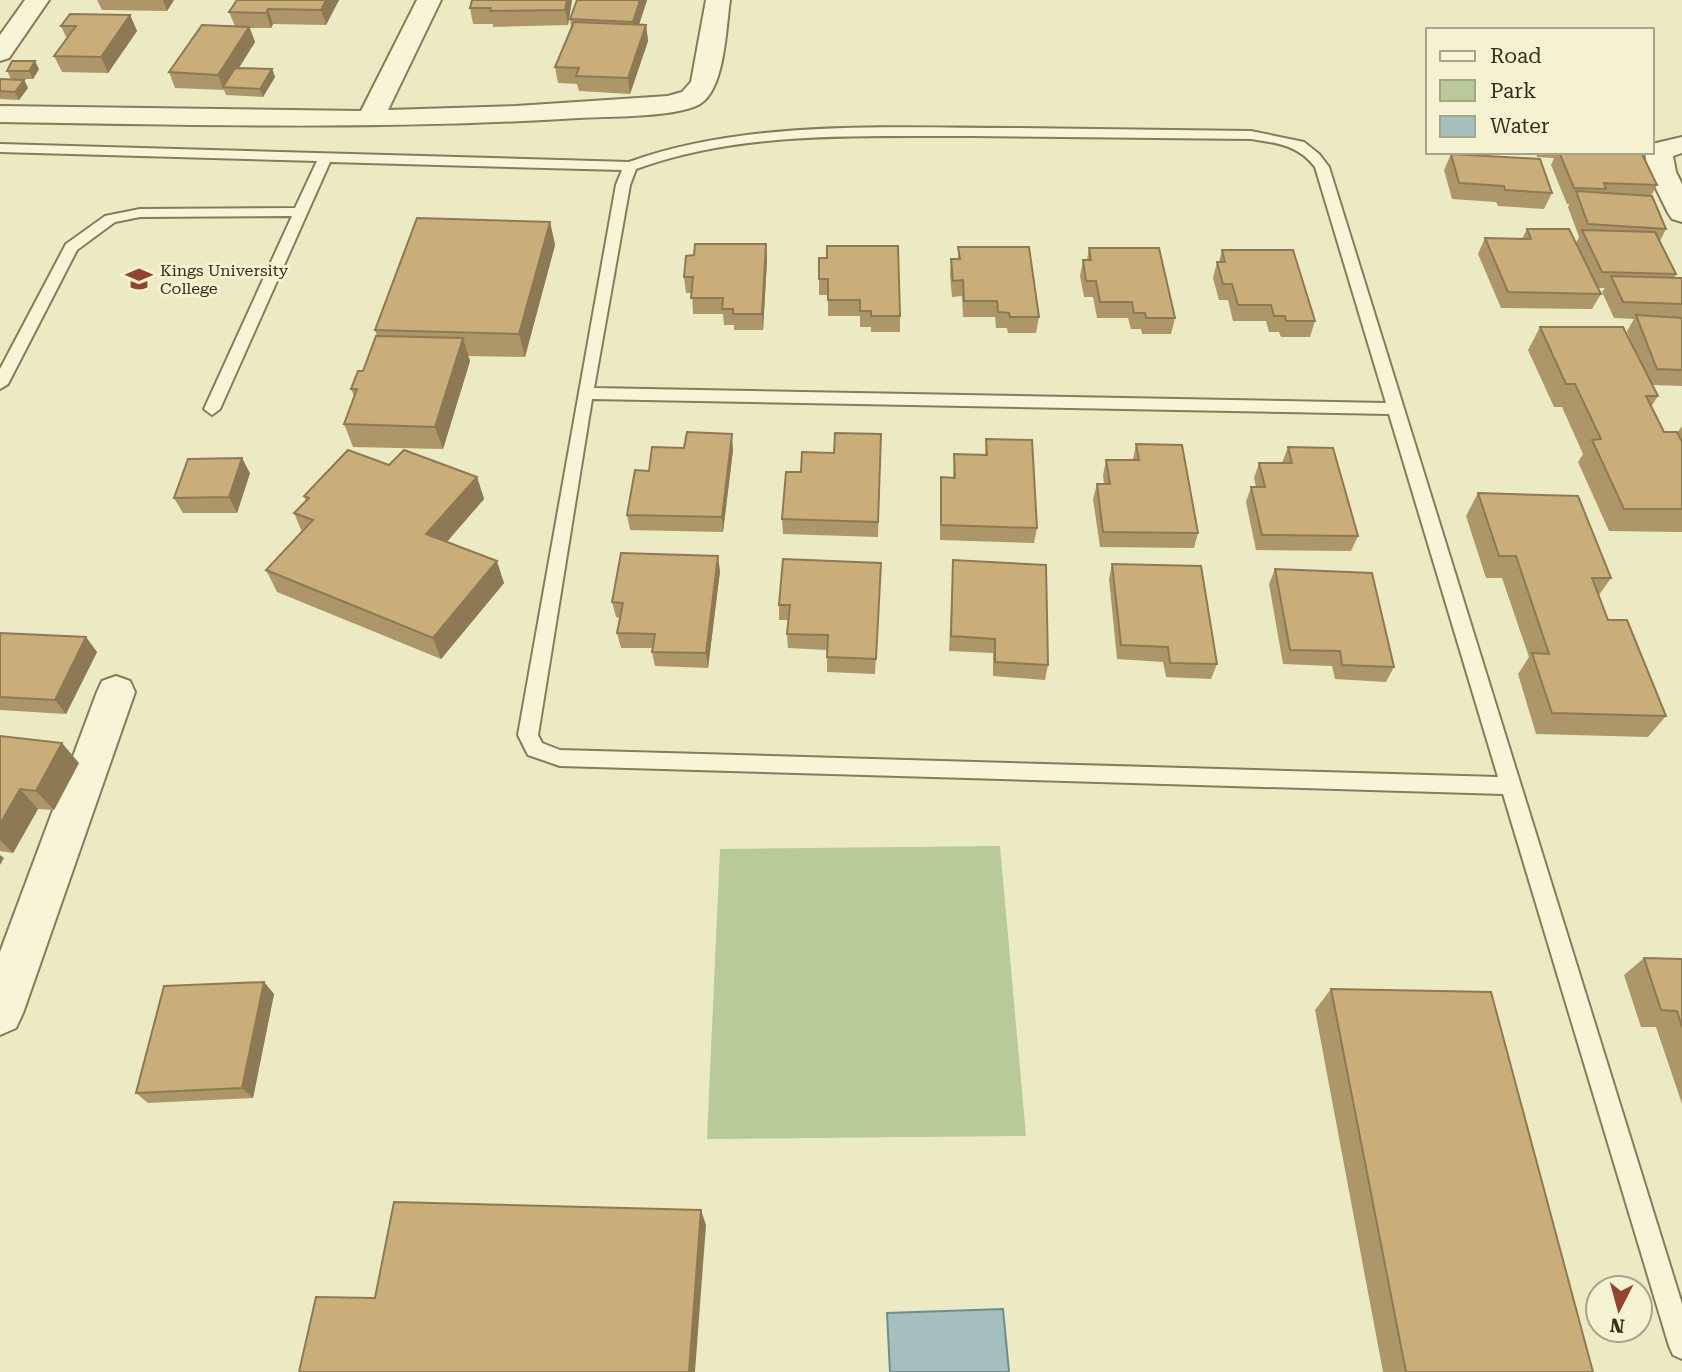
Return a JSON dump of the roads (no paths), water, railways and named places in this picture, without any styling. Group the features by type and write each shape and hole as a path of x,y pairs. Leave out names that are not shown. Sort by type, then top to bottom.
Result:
{"street":[{"path":"5,40 37,0"},
{"path":"370,119 419,14 429,0"},
{"path":"0,114 370,119 516,114 670,104 691,98 704,84 718,0"},
{"path":"1682,145 1659,151 1662,172 1682,213"},
{"path":"0,1013 116,692"}],"lane":[{"path":"0,148 630,166 662,153 741,137 780,135 922,132 1251,135 1290,142 1310,149 1322,167 1682,1346"},
{"path":"212,409 325,158"},
{"path":"630,166 623,185 585,393 528,735 535,749 561,758 1511,786"},
{"path":"0,384 71,247 110,219 140,213 300,212"},
{"path":"585,393 1397,409"}],"water":[{"path":"1003,1309 1009,1372 890,1372 887,1313"}],"place":[{"name":"Kings University College","path":"139,279"}]}
